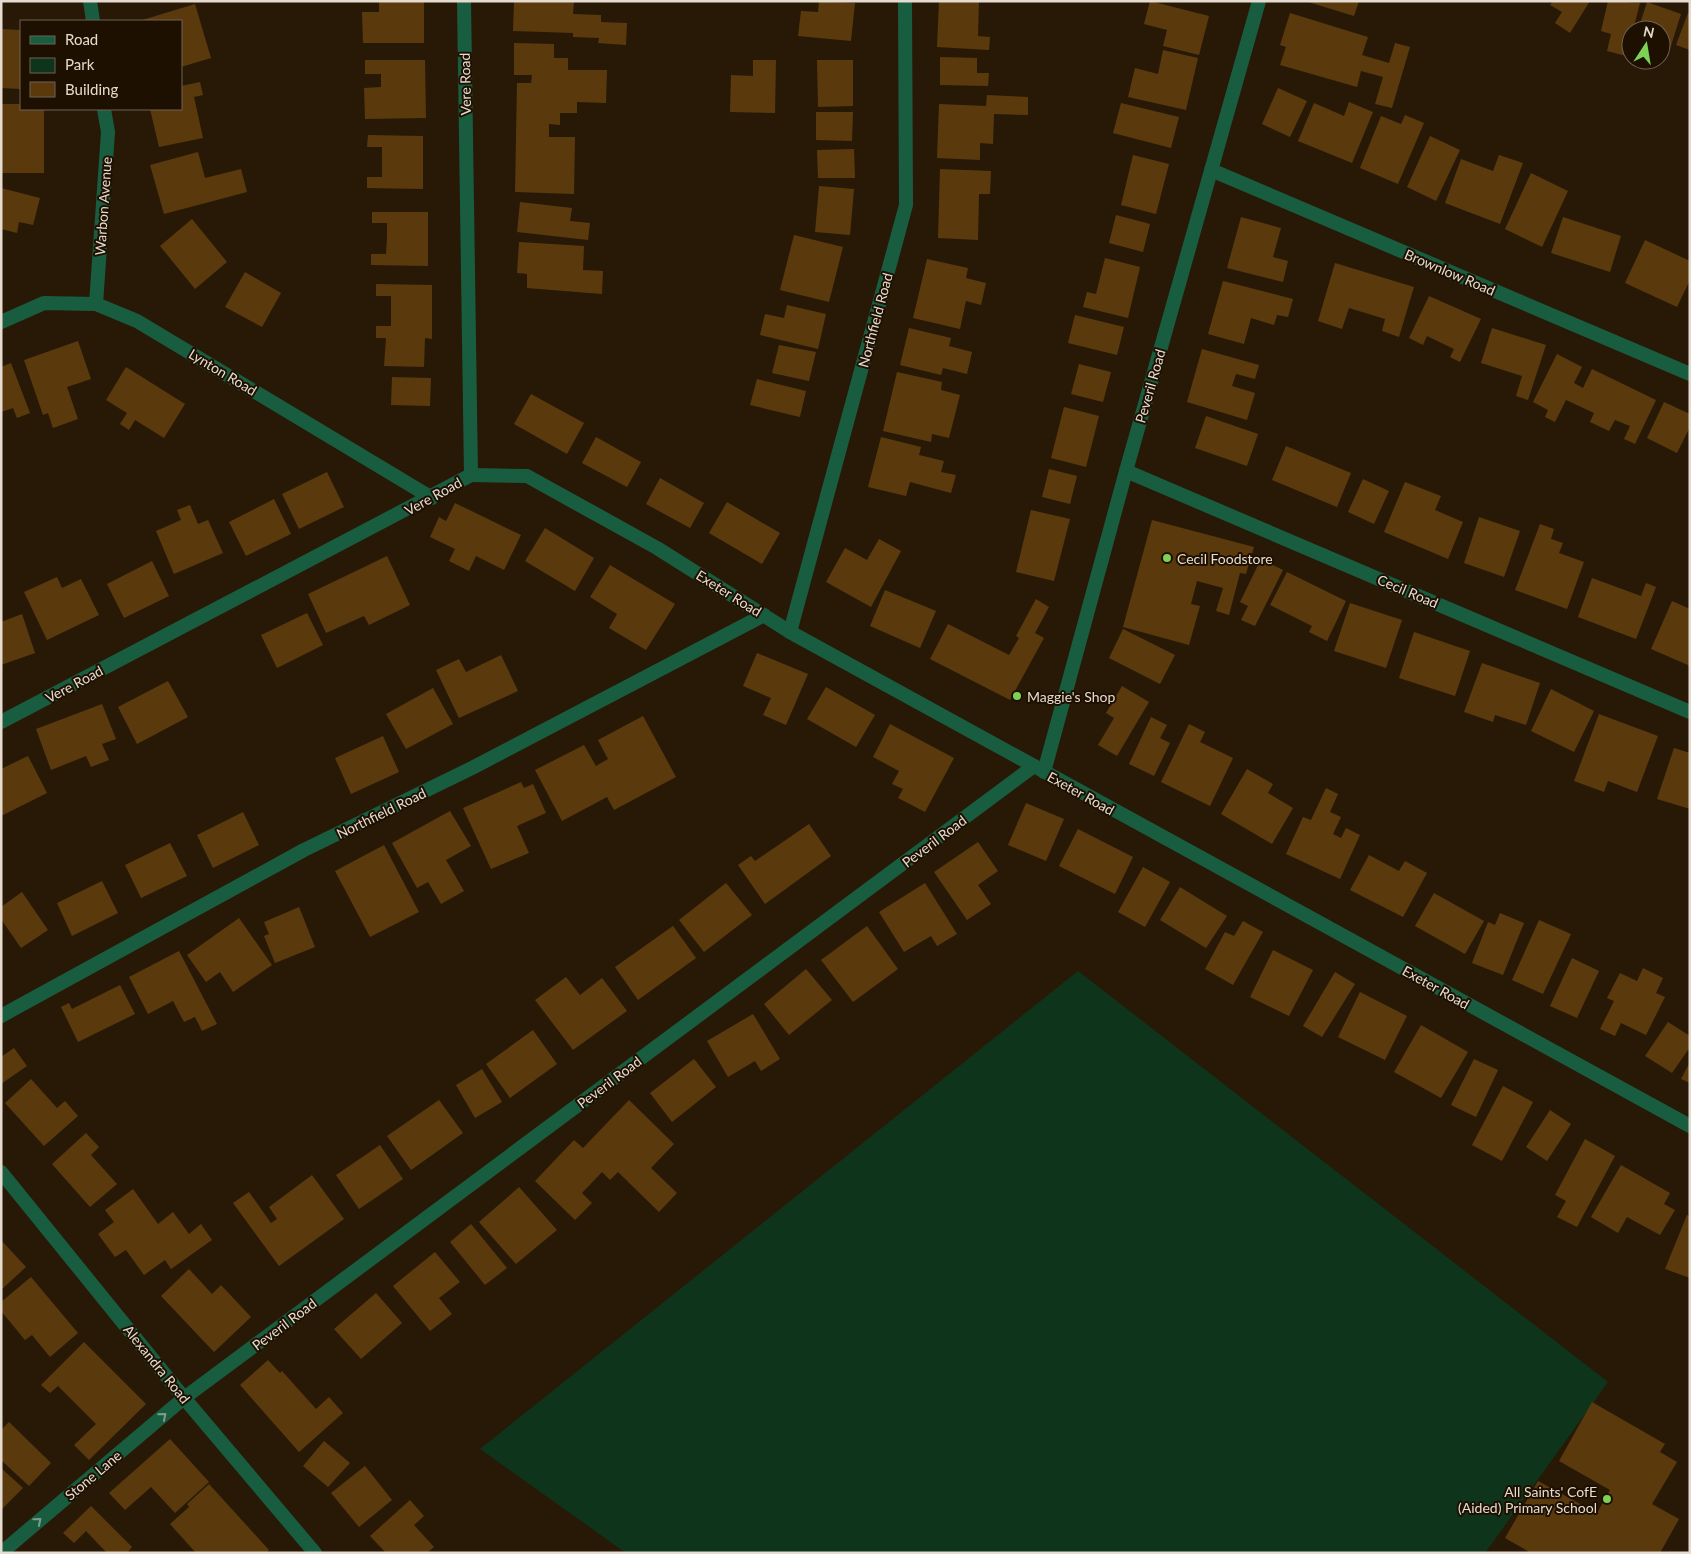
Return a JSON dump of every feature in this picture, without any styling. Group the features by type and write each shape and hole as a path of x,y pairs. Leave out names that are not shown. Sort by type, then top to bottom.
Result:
{"street":[{"path":"90,1 93,20"},
{"name":"Vere Road","path":"1,722 432,498 471,475 464,1"},
{"name":"Northfield Road","path":"790,632 906,205 904,1"},
{"name":"Peveril Road","path":"184,1398 1039,769 1126,471 1259,1"},
{"name":"Warbon Avenue","path":"96,304 108,132 104,110"},
{"name":"Brownlow Road","path":"1211,170 1690,374"},
{"name":"Lynton Road","path":"1,322 44,304 96,304 137,321 432,498"},
{"name":"Cecil Road","path":"1126,471 1690,712"},
{"name":"Exeter Road","path":"471,475 527,476 657,548 790,632 1690,1126"},
{"name":"Northfield Road","path":"1,1016 304,850 472,768 764,615"},
{"name":"Alexandra Road","path":"1,1172 184,1398 315,1553"},
{"name":"Stone Lane","path":"1,1553 184,1398"}],"green space":[{"path":"1078,971 1608,1382 1485,1553 626,1553 480,1449"}],"building":[{"path":"379,1 424,1 424,43 363,43 362,12 379,12"},
{"path":"514,1 574,1 573,14 601,15 601,22 627,23 626,45 598,43 599,38 573,37 573,33 513,31"},
{"path":"819,1 855,3 851,41 798,36 801,11 818,12"},
{"path":"939,1 979,1 978,36 990,37 989,50 937,47"},
{"path":"1150,1 1209,16 1199,55 1163,46 1167,30 1144,24"},
{"path":"1305,1 1359,1 1354,16"},
{"path":"1553,1 1590,1 1570,33 1555,23 1562,12 1550,5"},
{"path":"1608,1 1640,3 1636,20 1621,20 1621,55 1607,51 1611,34 1601,31"},
{"path":"1647,2 1681,14 1671,46 1671,20 1641,20"},
{"path":"195,4 211,58 182,67 182,20 142,20"},
{"path":"1290,13 1368,37 1362,55 1389,63 1395,43 1410,47 1392,108 1375,104 1383,77 1361,71 1357,87 1280,65 1286,47 1280,45"},
{"path":"1688,13 1690,14 1690,50 1676,45"},
{"path":"1,29 20,30 20,89 1,88"},
{"path":"514,43 554,44 554,58 568,58 568,70 607,70 606,103 577,102 577,113 560,113 560,125 549,124 549,137 575,137 574,194 515,192 517,83 531,83 532,75 514,75"},
{"path":"1163,50 1198,58 1186,110 1128,97 1135,68 1158,74"},
{"path":"940,57 977,58 977,73 989,73 988,86 940,85"},
{"path":"365,60 425,60 426,118 365,119 364,88 381,87 381,74 365,74"},
{"path":"753,60 776,60 775,113 730,112 731,75 753,76"},
{"path":"817,60 853,60 853,106 818,107"},
{"path":"200,82 203,95 194,97 203,138 159,147 150,110 182,110 182,86"},
{"path":"1278,88 1307,101 1290,137 1262,124"},
{"path":"987,95 1028,97 1028,115 994,114 993,144 980,143 980,160 937,158 939,104 986,106"},
{"path":"1349,102 1373,112 1352,163 1298,141 1314,103 1344,116"},
{"path":"1121,103 1179,117 1171,148 1113,133"},
{"path":"1,104 20,104 20,110 44,110 44,173 1,173"},
{"path":"816,112 853,112 852,141 816,140"},
{"path":"1405,115 1424,123 1398,184 1360,168 1381,116 1401,124"},
{"path":"368,135 423,136 423,189 367,188 367,177 382,177 382,147 367,147"},
{"path":"1430,136 1460,150 1436,201 1407,187"},
{"path":"854,149 855,178 818,178 817,150"},
{"path":"198,152 205,178 241,169 247,192 164,214 150,165"},
{"path":"1133,155 1169,164 1156,214 1121,205"},
{"path":"1499,155 1523,163 1500,224 1445,203 1461,159 1493,171"},
{"path":"940,169 991,171 990,194 979,194 978,240 938,238"},
{"path":"1531,173 1568,191 1542,247 1505,229"},
{"path":"819,186 854,189 850,235 815,232"},
{"path":"1,188 40,198 33,225 19,222 17,233 1,229"},
{"path":"520,202 572,208 570,221 590,223 588,240 517,232"},
{"path":"372,212 428,212 428,266 371,265 371,254 386,254 387,238 387,223 372,223"},
{"path":"1116,215 1150,224 1143,252 1109,243"},
{"path":"1241,217 1281,228 1273,257 1288,261 1283,282 1227,268"},
{"path":"1563,217 1621,236 1610,272 1551,253"},
{"path":"192,219 227,262 195,289 160,246"},
{"path":"794,235 843,247 829,302 780,290"},
{"path":"1645,240 1690,261 1690,280 1677,307 1625,283"},
{"path":"519,242 584,246 583,270 603,271 602,294 527,288 527,274 517,273"},
{"path":"1105,258 1140,267 1128,318 1083,307 1087,292 1096,294"},
{"path":"927,259 968,268 966,278 986,283 981,305 966,301 960,329 913,318"},
{"path":"1335,263 1414,287 1399,337 1382,331 1385,319 1349,308 1342,329 1318,321"},
{"path":"245,272 281,293 262,327 225,307"},
{"path":"1223,281 1293,299 1288,317 1277,315 1274,325 1251,318 1244,344 1208,334"},
{"path":"376,284 432,285 432,339 425,338 424,367 384,366 386,338 376,338 376,326 391,326 391,296 376,296"},
{"path":"1429,296 1481,319 1460,362 1450,357 1454,349 1427,336 1423,345 1409,338"},
{"path":"787,305 826,314 818,349 760,335 765,314 784,318"},
{"path":"1075,315 1124,327 1117,355 1068,343"},
{"path":"909,328 951,338 949,346 972,352 967,374 943,368 941,375 900,365"},
{"path":"1492,328 1546,345 1528,400 1516,396 1522,376 1481,363"},
{"path":"78,341 91,379 67,387 78,419 53,428 48,413 43,415 24,360"},
{"path":"779,345 816,352 809,381 772,373"},
{"path":"1202,349 1259,365 1255,379 1236,374 1232,386 1255,393 1247,420 1187,402"},
{"path":"1557,354 1582,367 1574,383 1583,388 1592,369 1656,400 1635,444 1624,439 1630,426 1615,420 1609,431 1590,422 1594,413 1566,400 1555,422 1545,417 1548,410 1533,402"},
{"path":"11,363 30,413 17,418 13,408 1,412 1,367"},
{"path":"1079,364 1111,372 1103,402 1071,394"},
{"path":"126,367 185,404 164,438 135,420 129,430 120,424 127,413 106,400"},
{"path":"897,372 942,382 941,390 960,395 949,438 932,434 931,442 883,431"},
{"path":"392,377 431,378 430,406 391,405"},
{"path":"757,379 806,391 800,417 750,405"},
{"path":"531,394 584,423 567,454 514,424"},
{"path":"1664,402 1690,414 1690,427 1677,453 1647,438"},
{"path":"1064,407 1099,416 1086,467 1051,458"},
{"path":"1206,416 1258,434 1247,466 1195,448"},
{"path":"596,437 641,462 627,487 582,463"},
{"path":"881,437 921,447 919,455 944,461 941,472 956,475 951,493 910,482 906,496 868,487"},
{"path":"1286,446 1351,473 1337,507 1272,480"},
{"path":"1049,469 1077,476 1070,504 1042,497"},
{"path":"327,472 344,507 299,529 282,494"},
{"path":"660,478 704,503 690,528 646,504"},
{"path":"1363,479 1389,491 1374,524 1348,512"},
{"path":"1405,482 1441,496 1435,510 1463,522 1448,559 1384,532"},
{"path":"274,499 291,534 246,556 229,522"},
{"path":"727,502 780,533 762,564 709,533"},
{"path":"455,503 521,535 504,570 476,556 469,571 449,561 455,549 430,537 439,517 446,521"},
{"path":"190,505 198,524 208,520 223,553 174,574 156,531 181,520 177,510"},
{"path":"1031,510 1070,519 1054,581 1016,572"},
{"path":"1479,517 1520,531 1504,577 1464,563"},
{"path":"1152,520 1254,547 1246,574 1240,573 1229,615 1216,611 1223,588 1197,581 1191,604 1200,606 1189,645 1123,627"},
{"path":"1540,524 1554,529 1551,539 1563,543 1559,553 1584,562 1567,609 1515,590"},
{"path":"545,528 594,558 575,591 525,561"},
{"path":"879,539 901,551 871,607 826,582 845,548 867,560"},
{"path":"387,556 410,605 369,625 364,616 326,633 308,594"},
{"path":"1261,559 1283,570 1255,626 1241,620 1248,606 1240,602"},
{"path":"152,561 169,596 124,618 107,584"},
{"path":"610,565 675,604 646,650 609,628 617,614 590,597"},
{"path":"1287,572 1346,601 1327,641 1309,632 1312,626 1270,605"},
{"path":"57,577 62,588 81,579 99,615 47,640 24,592"},
{"path":"1592,578 1641,596 1646,583 1656,587 1636,639 1578,617"},
{"path":"885,590 936,611 920,648 870,626"},
{"path":"1036,599 1049,607 1035,633 1044,638 1010,700 930,659 948,624 1009,655 1019,638 1016,636"},
{"path":"1672,601 1690,609 1690,666 1651,649"},
{"path":"1350,603 1402,620 1386,668 1334,651"},
{"path":"307,613 323,645 277,668 261,635"},
{"path":"22,614 35,653 1,665 1,622"},
{"path":"1123,629 1175,655 1160,684 1109,658"},
{"path":"1414,632 1470,651 1455,696 1399,678"},
{"path":"757,653 808,674 786,725 763,715 771,698 743,686"},
{"path":"501,655 518,691 459,718 436,670 459,659 466,672"},
{"path":"1482,663 1540,683 1526,725 1495,715 1493,722 1464,712"},
{"path":"168,681 188,717 137,744 118,707"},
{"path":"1122,686 1149,702 1117,756 1098,745 1114,718 1106,713"},
{"path":"826,687 875,715 856,747 807,719"},
{"path":"433,688 453,724 406,749 386,714"},
{"path":"1551,689 1594,711 1574,752 1531,731"},
{"path":"102,704 116,739 102,744 109,760 91,767 86,756 51,770 36,729"},
{"path":"1599,714 1658,736 1637,792 1608,781 1604,792 1574,781"},
{"path":"643,716 676,777 614,810 607,797 562,821 535,770 584,745 596,766 608,759 598,740"},
{"path":"1151,717 1167,725 1160,738 1170,743 1154,776 1129,764"},
{"path":"890,724 954,758 925,812 898,798 903,789 892,784 899,771 873,757"},
{"path":"1189,724 1205,732 1200,742 1233,758 1210,806 1161,782"},
{"path":"383,736 399,772 351,794 335,758"},
{"path":"1674,748 1690,753 1690,809 1657,799"},
{"path":"28,756 47,793 1,816 1,769"},
{"path":"1247,769 1273,784 1268,793 1293,808 1272,844 1221,814"},
{"path":"521,782 524,788 533,784 546,813 517,826 529,853 491,869 463,808"},
{"path":"1326,788 1338,794 1330,812 1341,817 1333,834 1341,838 1346,828 1360,835 1340,879 1286,854 1303,817 1311,820"},
{"path":"1026,803 1064,819 1046,861 1008,845"},
{"path":"450,811 471,846 446,860 464,891 441,904 428,882 417,888 392,843"},
{"path":"243,812 259,845 213,868 197,835"},
{"path":"809,824 831,856 765,904 738,865 751,856 755,861"},
{"path":"1078,829 1133,857 1115,894 1059,866"},
{"path":"978,842 998,871 978,885 991,904 967,920 934,872"},
{"path":"170,843 187,876 141,898 125,865"},
{"path":"384,845 419,912 370,937 335,871"},
{"path":"1369,855 1399,871 1405,861 1427,873 1403,917 1350,890"},
{"path":"1143,867 1170,882 1145,927 1118,912"},
{"path":"102,881 118,913 72,936 57,903"},
{"path":"726,883 752,915 704,952 679,920"},
{"path":"925,883 957,934 937,946 931,936 904,952 879,912"},
{"path":"1180,887 1227,916 1206,948 1160,920"},
{"path":"22,892 48,930 21,948 1,919 1,907"},
{"path":"1434,893 1484,921 1465,954 1415,926"},
{"path":"299,907 315,947 275,963 264,936 269,934 264,922"},
{"path":"1500,913 1524,923 1503,975 1472,963 1488,922 1495,925"},
{"path":"239,918 272,965 233,992 220,972 206,982 187,955"},
{"path":"1539,920 1571,934 1543,994 1512,980"},
{"path":"1243,921 1263,932 1233,985 1205,969 1225,932 1234,936"},
{"path":"673,926 696,958 638,1000 615,967"},
{"path":"867,926 898,969 853,1002 821,960"},
{"path":"1273,950 1313,970 1289,1016 1250,997"},
{"path":"179,951 217,1024 202,1031 195,1017 184,1022 173,1001 148,1014 129,977"},
{"path":"1572,958 1599,971 1577,1018 1550,1006"},
{"path":"1643,968 1663,978 1656,993 1665,997 1646,1035 1621,1023 1615,1036 1600,1029 1614,1001 1607,998 1620,973 1637,981"},
{"path":"806,969 832,1000 789,1035 764,1004"},
{"path":"1335,972 1355,984 1322,1037 1303,1026"},
{"path":"566,977 580,995 602,978 627,1011 573,1050 535,1000"},
{"path":"120,985 135,1014 78,1042 61,1007 69,1003 72,1009"},
{"path":"1360,992 1407,1016 1385,1060 1338,1037"},
{"path":"753,1014 780,1059 761,1071 755,1061 728,1077 707,1041"},
{"path":"1668,1022 1690,1036 1690,1047 1672,1073 1645,1056"},
{"path":"1421,1025 1468,1052 1441,1098 1394,1072"},
{"path":"533,1030 557,1064 510,1098 486,1064"},
{"path":"14,1048 27,1066 1,1084 1,1057"},
{"path":"694,1059 716,1087 672,1122 650,1093"},
{"path":"1474,1059 1498,1070 1476,1117 1451,1105"},
{"path":"1690,1062 1690,1083 1681,1079"},
{"path":"482,1069 502,1102 475,1118 456,1085"},
{"path":"31,1079 57,1108 65,1101 78,1116 44,1146 5,1103"},
{"path":"1503,1086 1533,1102 1502,1161 1472,1145"},
{"path":"439,1100 463,1133 411,1170 387,1136"},
{"path":"629,1100 674,1144 651,1168 677,1193 659,1212 618,1172 610,1180 602,1172 582,1193 592,1203 575,1220 535,1181 574,1140 583,1148"},
{"path":"1550,1110 1571,1124 1547,1161 1526,1147"},
{"path":"86,1133 99,1147 91,1155 117,1184 90,1207 52,1164"},
{"path":"1585,1139 1615,1156 1577,1227 1557,1217 1566,1201 1555,1195"},
{"path":"380,1145 403,1179 359,1209 336,1175"},
{"path":"1621,1165 1670,1193 1664,1204 1675,1210 1660,1235 1627,1217 1618,1233 1591,1217"},
{"path":"312,1175 344,1219 279,1266 233,1203 249,1192 271,1223 277,1219 269,1207"},
{"path":"519,1187 557,1230 516,1264 479,1222"},
{"path":"133,1189 158,1224 173,1212 189,1234 201,1224 212,1240 171,1269 165,1260 144,1275 126,1250 115,1257 98,1234 114,1222 105,1210"},
{"path":"1687,1215 1690,1216 1690,1278 1665,1269"},
{"path":"471,1224 507,1268 485,1285 450,1242"},
{"path":"1,1240 26,1267 1,1290"},
{"path":"435,1252 460,1282 439,1298 452,1314 430,1331 393,1286"},
{"path":"189,1269 212,1294 221,1285 251,1317 214,1352 161,1296"},
{"path":"31,1277 78,1333 50,1357 32,1335 25,1340 1,1311 1,1302"},
{"path":"376,1293 402,1323 361,1359 334,1329"},
{"path":"84,1342 146,1404 89,1460 74,1445 96,1424 58,1386 50,1393 41,1385"},
{"path":"268,1360 280,1373 282,1371 316,1409 329,1397 343,1413 299,1452 240,1385"},
{"name":"All Saints' CofE (Aided) Primary School","path":"1592,1402 1665,1444 1660,1452 1677,1462 1652,1504 1679,1519 1660,1553 1531,1553 1505,1538 1538,1481 1597,1513 1610,1490 1559,1461"},
{"path":"9,1422 51,1463 29,1486 1,1460 1,1430"},
{"path":"170,1439 209,1482 175,1513 151,1487 125,1510 109,1493"},
{"path":"324,1441 350,1463 328,1487 303,1466"},
{"path":"365,1466 392,1500 359,1527 331,1493"},
{"path":"1,1468 23,1488 1,1510"},
{"path":"209,1484 269,1550 266,1553 196,1553 170,1524 189,1507 187,1504"},
{"path":"410,1500 424,1516 414,1525 434,1547 427,1553 386,1553 370,1536"},
{"path":"91,1506 132,1547 127,1553 107,1553 86,1531 74,1543 63,1533"}],"place":[{"name":"Cecil Foodstore","path":"1167,558"},
{"name":"Maggie's Shop","path":"1017,696"},
{"name":"All Saints' CofE (Aided) Primary School","path":"1607,1499"}]}
